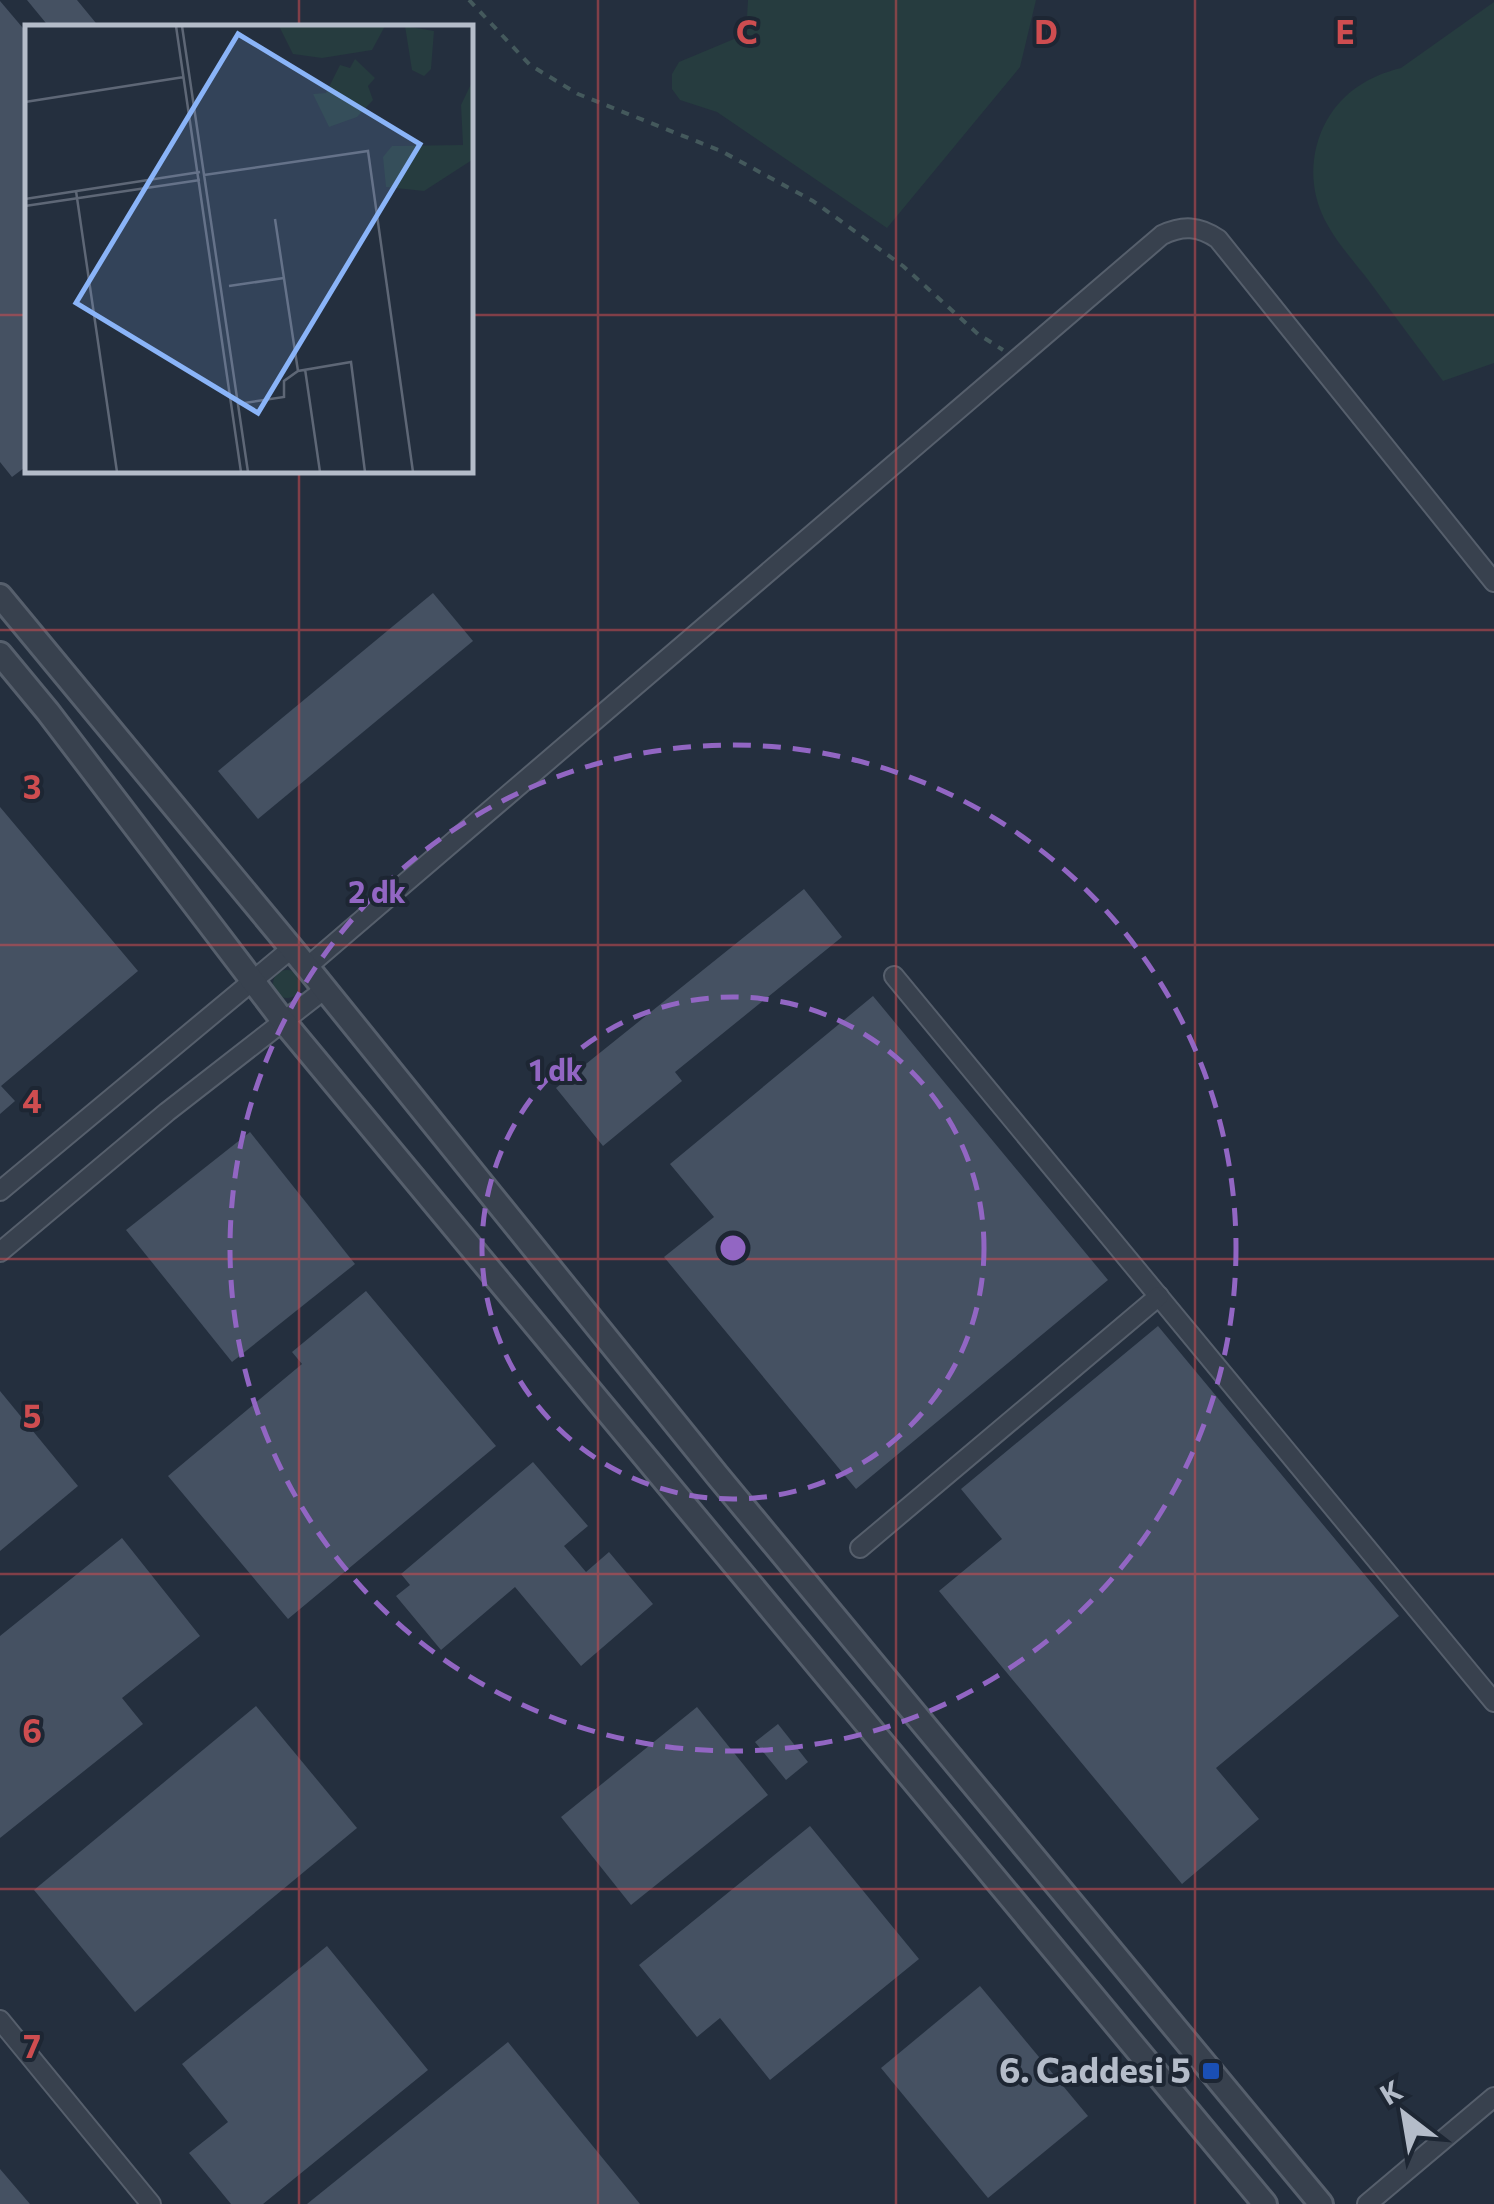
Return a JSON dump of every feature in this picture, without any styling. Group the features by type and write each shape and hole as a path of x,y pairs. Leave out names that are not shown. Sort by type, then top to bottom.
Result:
{"street":[{"path":"307,967 1162,235 1176,228 1205,231 1218,240 1494,582"},
{"path":"0,596 292,948 716,1475 1321,2204"},
{"path":"0,654 284,1022 1265,2204"},
{"path":"0,1191 292,948"},
{"path":"894,976 1494,1702"},
{"path":"0,1252 167,1112 324,989"},
{"path":"860,1548 1159,1296"},
{"path":"683,1503 716,1475"},
{"path":"0,2020 151,2204"},
{"path":"1368,2204 1494,2097"}],"path":[{"path":"469,0 530,65 578,94 721,151 813,201 904,266 978,334 1017,359"}],"green space":[{"path":"748,0 1036,0 1020,67 887,228 717,112 680,100 672,89 672,74 679,62 746,34"},
{"path":"1494,2 1494,363 1443,381 1331,230 1316,196 1314,157 1327,120 1349,93 1401,68"},
{"path":"287,970 297,974 301,984 297,994 287,998 277,994 273,984 277,974"}],"building":[{"path":"27,0 77,0 98,25 48,25"},
{"path":"0,1 25,30 25,467 12,477 0,462"},
{"path":"433,593 473,641 258,819 218,771"},
{"path":"0,807 138,971 1,1086 15,1101 0,1114"},
{"path":"804,889 842,937 675,1072 682,1081 603,1146 556,1088"},
{"path":"873,996 1108,1280 856,1489 664,1257 714,1217 670,1164"},
{"path":"250,1132 355,1264 232,1362 126,1230"},
{"path":"366,1291 496,1446 288,1619 168,1476 302,1364 292,1352"},
{"path":"1158,1326 1399,1616 1216,1768 1259,1819 1182,1884 939,1591 1002,1539 961,1489"},
{"path":"0,1391 78,1486 0,1551"},
{"path":"533,1462 588,1526 564,1546 586,1572 609,1552 653,1604 581,1666 515,1587 441,1650 396,1596 410,1585 401,1574"},
{"path":"122,1538 200,1636 122,1698 143,1724 0,1838 0,1636"},
{"path":"256,1706 357,1828 135,2012 34,1890"},
{"path":"697,1707 768,1795 631,1905 561,1817"},
{"path":"778,1724 808,1762 786,1780 755,1742"},
{"path":"810,1826 919,1959 770,2080 720,2018 697,2037 639,1965"},
{"path":"327,1946 428,2070 263,2204 231,2204 189,2153 228,2122 182,2064"},
{"path":"980,1986 1088,2116 988,2198 881,2068"},
{"path":"508,2042 640,2204 307,2204"},
{"path":"0,2169 30,2204 0,2204"}],"place":[{"name":"6. Caddesi 5","path":"1211,2071"}]}
